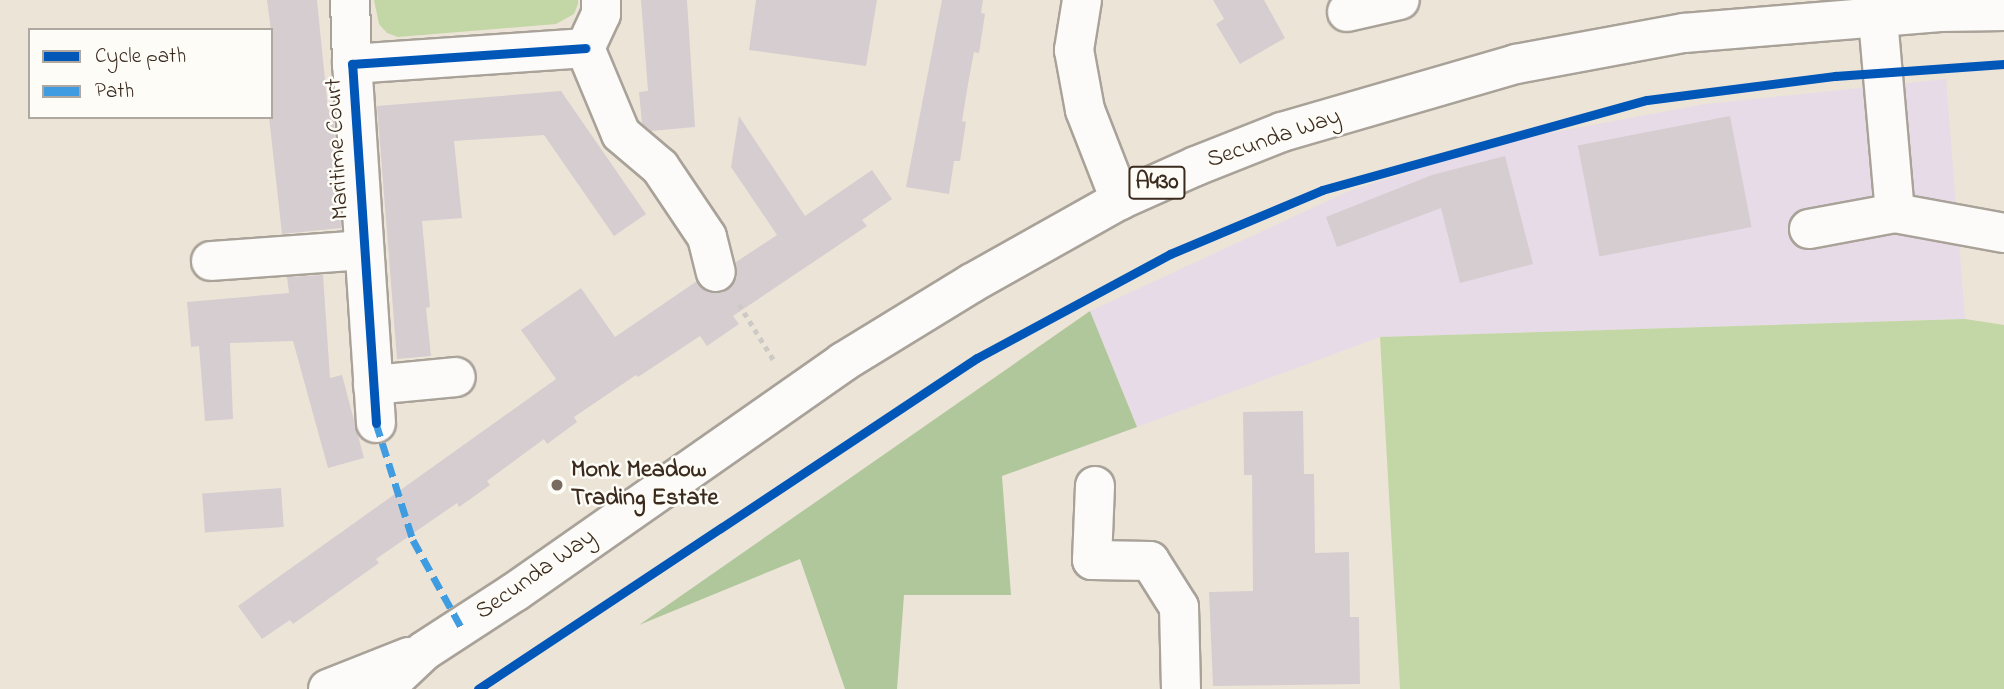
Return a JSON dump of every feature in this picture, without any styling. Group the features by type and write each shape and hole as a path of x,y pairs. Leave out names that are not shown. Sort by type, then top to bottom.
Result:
{"main road":[{"name":"Maritime Court","path":"350,0 363,250 376,423"},
{"path":"601,0 601,14 586,48 621,134 660,167 707,237 716,272"},
{"path":"1082,0 1074,50 1085,110 1120,200"},
{"path":"1347,12 1400,0"},
{"name":"Secunda Way","path":"384,689 424,651 515,592 843,362 972,283 1120,200 1282,132 1516,64 1684,33 1878,17 2004,11"},
{"path":"1878,17 1885,72 1895,214"},
{"name":"Maritime Court","path":"352,64 586,48"},
{"path":"1809,229 1895,214 2004,233"},
{"name":"Maritime Court","path":"211,261 363,250"},
{"path":"373,385 456,377"},
{"path":"1095,486 1092,560 1150,561 1180,607 1181,689"},
{"name":"Secunda Way","path":"328,689 424,651"}],"path":[{"path":"751,322 757,331"}],"shaded area":[{"path":"1946,79 1965,319 1380,337 1137,427 1090,311 1349,191 1507,141 1705,104"}],"green space":[{"path":"374,0 578,0 578,4 574,14 556,24 398,37 387,33 379,24"},
{"path":"1090,311 1137,427 1002,476 1011,595 904,595 897,689 845,689 800,559 639,625"},
{"path":"1965,319 2004,325 2004,689 1400,689 1380,337"}],"building":[{"path":"267,0 317,0 328,110 333,109 341,228 282,234 269,119 273,119 273,28 271,28"},
{"path":"641,0 687,0 695,127 651,131 642,123 639,92 648,91"},
{"path":"756,0 877,0 866,66 749,50"},
{"path":"942,0 983,0 981,13 985,14 979,53 974,52 968,84 962,121 966,122 960,161 954,161 949,194 906,187"},
{"path":"1213,0 1264,0 1285,38 1240,64 1216,24 1224,19"},
{"path":"561,91 646,214 614,236 544,135 454,141 462,218 422,221 430,307 426,308 431,356 397,359 377,106"},
{"path":"739,116 805,216 872,170 892,199 862,220 867,226 733,316 739,324 707,346 700,336 638,377 636,375 574,417 577,422 547,444 544,439 487,481 490,485 459,507 457,503 376,559 379,563 293,624 290,620 262,639 238,606 556,379 521,330 581,288 615,337 697,281 711,293 722,293 732,287 737,277 736,262 777,235 731,167"},
{"path":"1730,116 1752,227 1599,256 1578,146"},
{"path":"1505,156 1533,264 1460,283 1441,208 1337,247 1326,217 1432,175"},
{"path":"323,275 330,378 342,375 364,458 328,468 293,341 230,343 233,419 205,421 199,346 191,347 187,302 289,293 287,277"},
{"path":"1303,411 1304,474 1314,474 1315,553 1349,552 1350,617 1359,617 1360,684 1213,686 1209,592 1253,591 1252,475 1244,475 1243,412"},
{"path":"281,488 284,527 205,532 202,494"}],"marked path":[{"path":"376,423 413,540 461,627"}],"cycle path":[{"path":"376,423 352,64 585,48"},
{"path":"478,689 977,358 1170,254 1322,190 1647,100 1835,76 2004,64"}],"place":[{"name":"Monk Meadow Trading Estate","path":"557,485"}]}
